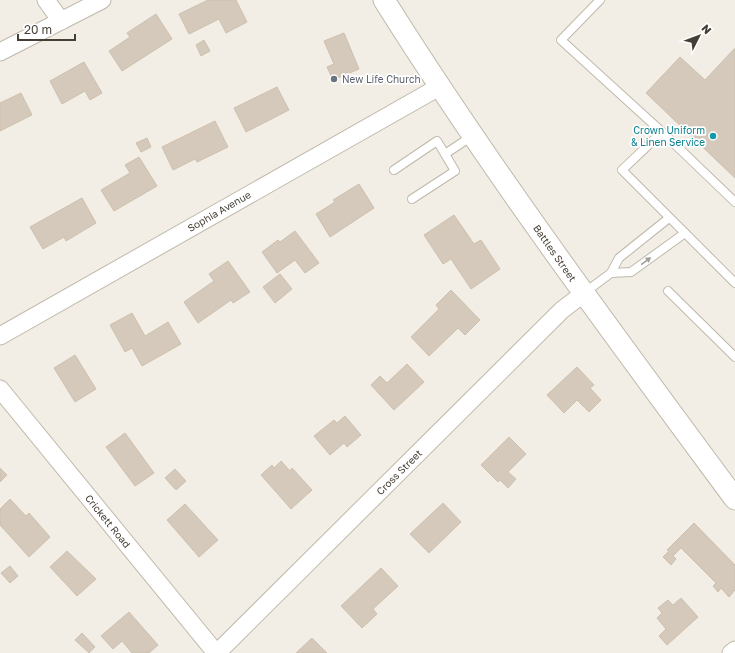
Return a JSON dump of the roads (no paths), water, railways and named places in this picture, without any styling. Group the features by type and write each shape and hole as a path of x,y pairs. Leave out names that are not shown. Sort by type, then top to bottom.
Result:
{"street":[{"path":"46,0 61,21"},
{"path":"0,52 102,0"},
{"name":"Battles Street","path":"384,0 439,87 583,294 735,499"},
{"name":"Sophia Avenue","path":"0,336 439,87"},
{"name":"Cross Street","path":"216,653 562,310 583,294"},
{"name":"Crickett Road","path":"0,389 216,653"},
{"path":"731,653 735,650"}],"lane":[{"path":"600,0 561,40 662,132 735,202"},
{"path":"662,132 622,170 735,283"},
{"path":"445,154 473,136"},
{"path":"394,170 437,141 455,171 412,199"},
{"path":"583,294 611,273 620,258 669,218"},
{"path":"611,273 631,272 685,233"},
{"path":"668,291 735,357"}],"place":[{"name":"New Life Church","path":"334,79"},
{"name":"Crown Uniform & Linen Service","path":"713,136"}]}
